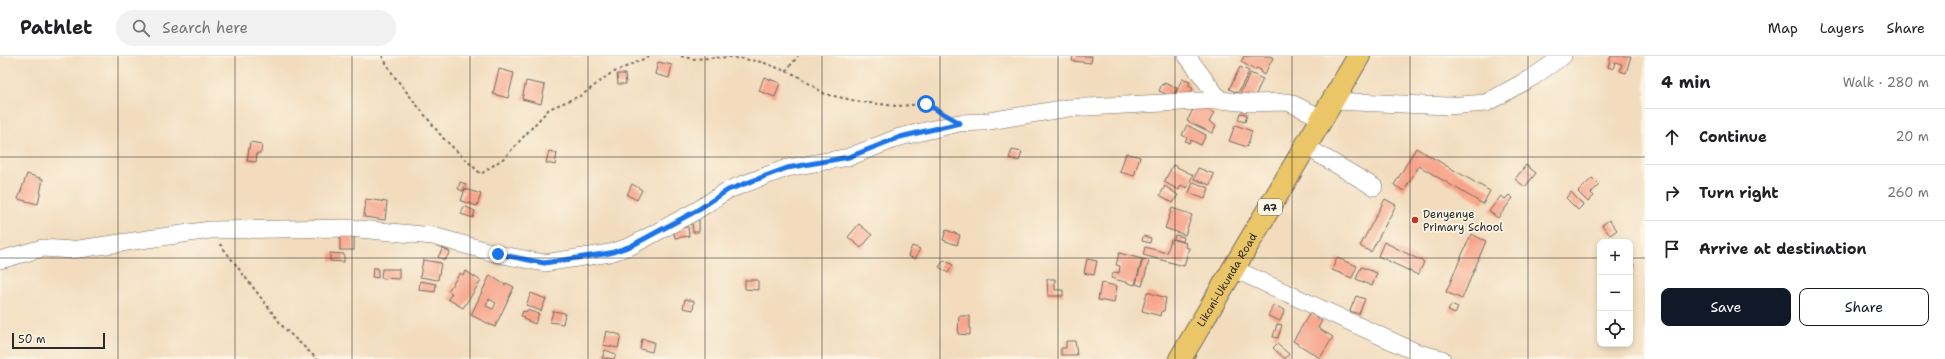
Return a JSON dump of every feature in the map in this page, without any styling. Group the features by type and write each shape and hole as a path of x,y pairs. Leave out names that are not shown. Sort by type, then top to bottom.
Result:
{"highway":[{"name":"Likoni-Ukunda Road","path":"1180,359 1360,56"}],"street":[{"path":"1187,56 1220,100"},
{"path":"0,260 43,248 72,250 210,230 349,228 433,236 498,254 544,263 610,253 631,246 696,211 728,190 787,168 849,157 900,137 960,123 983,122 1068,108 1220,100 1288,102 1327,110 1448,106 1486,102 1533,77 1563,56"},
{"path":"1306,146 1374,187"},
{"path":"1234,269 1419,356 1442,359"}],"path":[{"path":"382,56 394,76 443,138 481,174 504,158 549,109 582,95 610,74 650,56"},
{"path":"681,56 692,59 730,58 762,62 796,75 824,94 861,102 897,106 926,104 960,123"},
{"path":"786,71 798,56"},
{"path":"210,230 284,328 317,359"}],"building":[{"path":"1073,56 1092,56 1091,63 1072,61"},
{"path":"1244,56 1270,56 1273,58 1264,75 1260,72 1261,70 1256,68 1255,70 1241,62"},
{"path":"1611,56 1631,56 1626,73 1620,71 1622,64 1615,62 1613,69 1608,67"},
{"path":"658,62 672,65 669,78 655,74"},
{"path":"1240,67 1249,71 1238,93 1229,89"},
{"path":"499,69 514,73 508,98 493,94"},
{"path":"1250,73 1263,79 1253,100 1240,94"},
{"path":"617,74 625,74 626,84 618,84"},
{"path":"764,77 780,83 775,97 759,91"},
{"path":"1182,79 1190,82 1188,86 1193,88 1187,100 1174,97"},
{"path":"526,81 545,85 541,104 522,99"},
{"path":"1164,83 1177,88 1173,97 1159,91"},
{"path":"1196,104 1214,113 1209,122 1216,126 1212,133 1187,121"},
{"path":"1240,113 1247,114 1245,122 1238,120"},
{"path":"1187,125 1206,135 1201,145 1191,140 1189,143 1185,141 1187,138 1182,135"},
{"path":"1235,125 1252,131 1247,147 1229,141"},
{"path":"250,142 262,144 261,153 257,153 256,162 247,161"},
{"path":"1416,148 1490,191 1483,204 1419,166 1404,191 1394,185"},
{"path":"1012,150 1022,152 1019,161 1009,158"},
{"path":"549,151 557,153 555,165 546,163"},
{"path":"1126,153 1140,157 1134,176 1120,172"},
{"path":"1173,165 1193,175 1187,188 1181,185 1179,190 1164,182"},
{"path":"1526,165 1536,173 1525,187 1515,179"},
{"path":"1198,168 1214,174 1210,185 1194,179"},
{"path":"27,174 43,179 38,204 18,199"},
{"path":"1592,178 1599,185 1591,193 1594,196 1588,202 1578,192"},
{"path":"460,182 466,184 463,191 458,189"},
{"path":"1193,182 1209,188 1205,199 1189,193"},
{"path":"632,184 642,190 637,200 627,195"},
{"path":"1165,186 1178,195 1173,203 1160,195"},
{"path":"465,189 481,194 477,206 461,201"},
{"path":"1571,192 1583,205 1578,210 1566,198"},
{"path":"1509,195 1513,198 1498,218 1489,211 1501,196 1505,199"},
{"path":"366,199 387,202 385,220 364,217"},
{"path":"1385,199 1396,205 1371,252 1360,246"},
{"path":"464,206 475,211 473,218 461,214"},
{"path":"1172,208 1192,215 1185,235 1165,228"},
{"path":"699,219 699,232 693,232 692,224 690,224"},
{"path":"1609,220 1617,230 1610,235 1602,225"},
{"path":"859,224 872,235 861,248 848,237"},
{"path":"688,227 689,236 675,238 673,229"},
{"path":"946,230 960,235 957,245 943,240"},
{"path":"1471,234 1486,241 1462,299 1446,292"},
{"path":"1175,235 1184,237 1183,242 1174,239"},
{"path":"340,236 354,236 354,250 340,250"},
{"path":"1143,236 1151,238 1150,243 1142,241"},
{"path":"1171,239 1186,243 1185,247 1189,248 1184,266 1143,255 1145,247 1167,253"},
{"path":"1384,242 1424,262 1418,275 1378,256"},
{"path":"912,246 920,249 915,259 908,256"},
{"path":"443,248 450,252 445,260 438,257"},
{"path":"330,253 344,254 344,262 330,261"},
{"path":"1119,253 1142,259 1135,285 1111,278 1114,272 1119,273 1120,266 1116,265"},
{"path":"1337,258 1357,266 1352,278 1332,270"},
{"path":"1087,259 1097,261 1094,275 1084,273"},
{"path":"1143,259 1149,261 1142,286 1136,284"},
{"path":"423,260 441,263 438,280 420,277"},
{"path":"944,260 953,265 948,273 939,267"},
{"path":"1361,267 1377,273 1372,286 1356,279"},
{"path":"373,268 378,268 378,278 372,277"},
{"path":"382,269 399,269 399,279 381,278"},
{"path":"466,271 481,281 463,308 448,299 452,293 448,291 460,273 463,275"},
{"path":"490,275 505,285 506,283 514,287 495,327 471,315","holes":["489,299 496,303 493,309 486,306"]},
{"path":"1047,279 1055,279 1055,290 1063,290 1063,296 1048,296"},
{"path":"745,280 758,280 758,290 745,289"},
{"path":"420,281 436,284 435,292 419,290"},
{"path":"1101,283 1117,286 1114,303 1098,300"},
{"path":"1147,292 1166,298 1164,311 1162,311 1161,316 1142,311"},
{"path":"531,293 546,299 541,311 526,305"},
{"path":"1356,296 1365,299 1359,314 1350,311"},
{"path":"685,299 694,301 693,310 683,308"},
{"path":"1273,305 1285,310 1280,321 1268,316"},
{"path":"1451,305 1458,308 1455,314 1448,311"},
{"path":"527,310 539,314 535,324 523,319 524,317 521,316 523,311 526,312"},
{"path":"553,311 565,313 563,324 550,322"},
{"path":"1310,313 1322,321 1318,328 1333,337 1320,358 1293,341"},
{"path":"959,316 970,316 970,335 958,334"},
{"path":"1277,324 1282,325 1278,338 1273,337"},
{"path":"606,331 621,335 618,348 603,345"},
{"path":"642,339 654,342 652,352 640,349"},
{"path":"1066,341 1075,341 1077,355 1061,355 1061,348 1066,348"},
{"path":"1277,344 1289,354 1285,359 1273,348"},
{"path":"605,350 616,354 614,359 602,358"}],"place":[{"name":"Denyenye Primary School","path":"1415,220"}],"route":[{"path":"498,254 544,263 610,253 631,246 696,211 728,190 787,168 849,157 900,137 960,123 926,104"}]}
